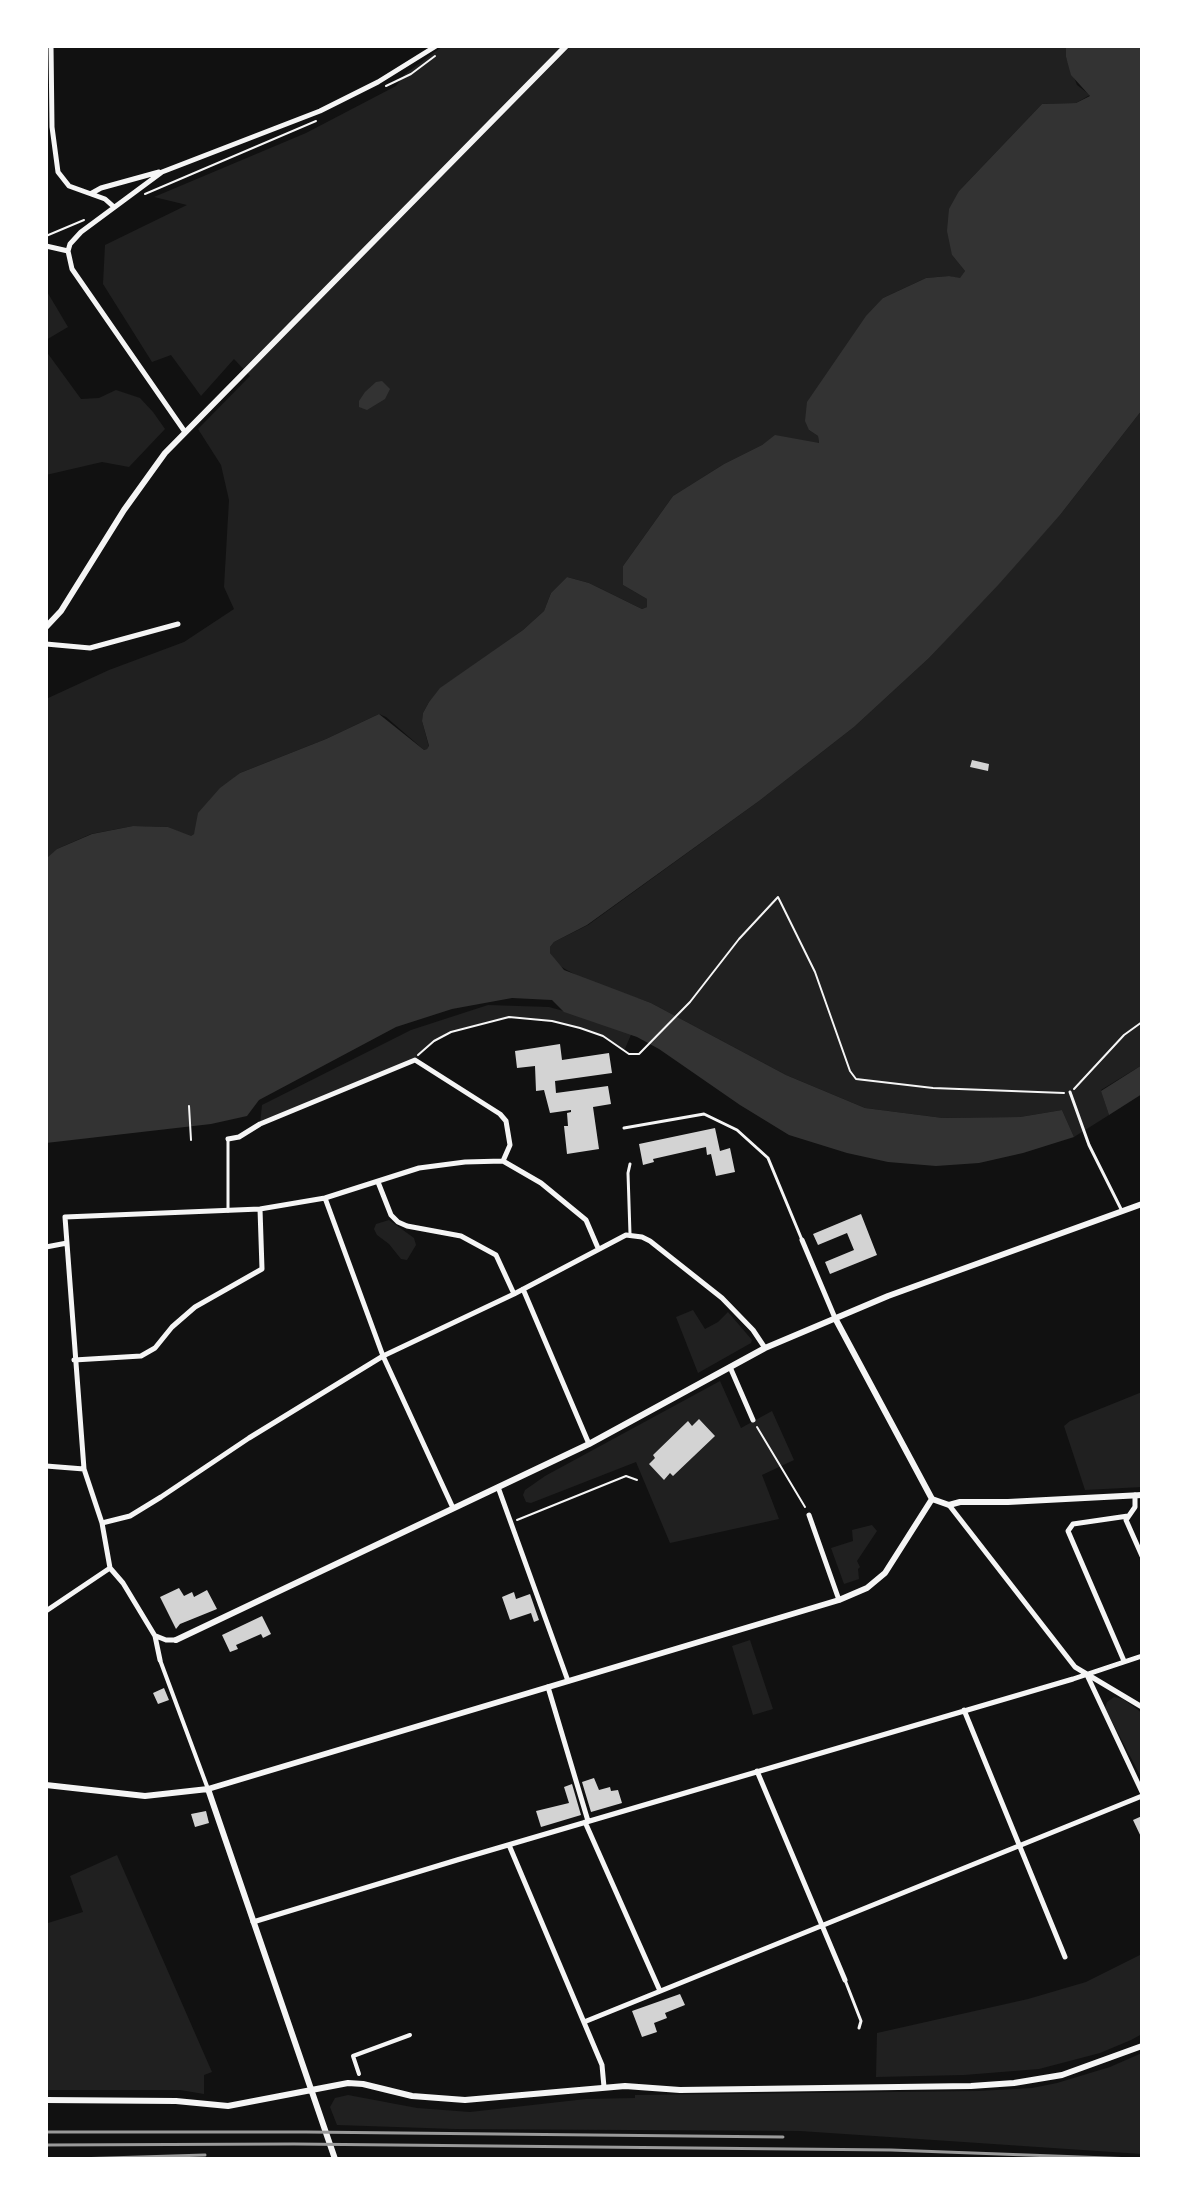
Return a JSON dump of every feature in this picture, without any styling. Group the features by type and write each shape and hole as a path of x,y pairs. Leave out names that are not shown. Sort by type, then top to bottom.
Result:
{"street":[{"path":"51,46 49,101 58,172 69,186 105,199 114,207"},
{"path":"91,193 162,172 320,111 378,82 436,46"},
{"path":"46,627 61,611 149,473 185,432 566,46"},
{"path":"162,172 81,232 68,251 72,269 185,432"},
{"path":"46,246 68,251"},
{"path":"46,644 90,648 178,624"},
{"path":"228,1139 239,1137 260,1124 415,1060 500,1114 506,1121 510,1145 503,1161"},
{"path":"335,2159 208,1789 160,1660 155,1636 110,1568 102,1523 84,1469 65,1217 260,1209 325,1198 419,1168 503,1161 541,1183 586,1220 598,1248"},
{"path":"378,1182 391,1215 398,1222 461,1236 496,1255 514,1294"},
{"path":"325,1198 383,1356 453,1508"},
{"path":"155,1636 176,1640 589,1444 765,1348 835,1318 1142,1204"},
{"path":"74,1360 141,1356 155,1348 172,1327 195,1307 262,1269 260,1209"},
{"path":"102,1523 130,1516 151,1504 249,1438 383,1356 514,1294 630,1234 650,1241 722,1298 753,1330 765,1348"},
{"path":"802,1240 835,1318 932,1499 949,1505 1069,1660 1086,1675 1142,1707"},
{"path":"48,1247 67,1243"},
{"path":"523,1289 589,1444"},
{"path":"730,1367 753,1420"},
{"path":"46,1466 84,1469"},
{"path":"498,1487 568,1681"},
{"path":"949,1505 960,1502 1138,1495 1135,1507 1126,1520 1142,1556"},
{"path":"46,1785 145,1796 208,1789 839,1600 867,1588 885,1573 932,1499"},
{"path":"809,1515 839,1600"},
{"path":"1124,1661 1068,1531 1073,1524 1128,1516"},
{"path":"46,1611 110,1568"},
{"path":"253,1922 1142,1656"},
{"path":"584,2022 1142,1794 1086,1675"},
{"path":"548,1687 587,1821 660,1991"},
{"path":"964,1710 1065,1957"},
{"path":"757,1771 845,1980"},
{"path":"509,1845 602,2065 604,2087"},
{"path":"359,2074 353,2056 410,2035"},
{"path":"46,2100 165,2101 228,2106 356,2083 412,2096 465,2100 604,2087 680,2090 1014,2083 1062,2075 1142,2046"}],"lane":[{"path":"1070,1092 1089,1145 1122,1211"},
{"path":"624,1128 704,1114 737,1130 768,1158 802,1240"},
{"path":"228,1139 228,1211"},
{"path":"630,1164 630,1234"},
{"path":"845,1980 861,2021 859,2028"}],"path":[{"path":"46,236 87,219"},
{"path":"415,1060 422,1051 451,1032 509,1017 552,1021 580,1028 603,1036 629,1054 639,1054 690,1002 739,939 778,897 815,972 850,1071 856,1079 933,1088 1070,1092 1124,1035 1142,1022"},
{"path":"189,1106 191,1140"},
{"path":"753,1420 809,1515"},
{"path":"512,1522 626,1476 637,1480"}],"shaded area":[{"path":"443,46 1066,46 1066,57 1077,85 1090,95 1076,103 1042,104 959,191 952,255 965,271 960,279 949,276 926,278 883,298 809,430 818,436 819,444 775,436 673,496 623,566 623,585 647,599 647,607 642,609 589,583 567,577 551,593 544,611 523,630 441,688 429,702 422,721 427,749 424,750 379,714 240,773 214,796 190,837 168,827 133,826 91,834 57,849 46,861 46,699 109,670 184,642 234,609 224,587 229,500 221,465 198,429 250,376 234,359 201,396 171,355 152,362 103,284 105,245 187,205 154,197 306,133 396,86 405,74"},
{"path":"1066,46 1142,46 1142,410 1060,515 999,584 929,658 854,727 759,801 587,925 554,942 550,953 564,970 651,1003 786,1075 865,1108 943,1118 1020,1117 1062,1110 1074,1137 979,1163 936,1166 888,1162 847,1153 789,1135 637,1037 564,1012 552,1000 512,998 452,1009 396,1027 259,1100 247,1116 211,1124 46,1143 47,858 57,849 92,834 133,826 168,827 191,836 198,813 220,788 240,773 379,714 424,750 427,749 423,713 440,688 523,630 544,611 551,593 567,577 589,583 642,609 647,607 647,599 623,585 623,566 673,496 775,435 819,443 818,436 809,430 805,421 807,402 866,316 883,298 926,278 960,278 965,271 952,255 947,231 949,209 959,191 1042,104 1076,103 1090,96 1071,75"},
{"path":"46,290 68,327 46,340"},
{"path":"46,351 81,399 99,398 116,390 140,398 153,412 165,429 129,467 102,462 46,475"},
{"path":"382,381 390,389 385,399 367,410 359,407 365,392 376,382"},
{"path":"1142,410 1142,1065 1101,1090 1109,1115 1074,1137 1062,1110 1020,1117 943,1118 865,1108 786,1075 651,1003 583,979 558,965 550,953 554,942 588,925 759,801 854,727 929,658 1060,515"},
{"path":"488,1005 549,1007 633,1030 624,1051 584,1029 552,1021 526,1017 493,1020 451,1032 434,1041 415,1060 260,1124 262,1105 411,1030"},
{"path":"1142,1065 1142,1094 1109,1115 1101,1091"},
{"path":"389,1220 414,1238 416,1245 407,1260 401,1259 374,1229 376,1224"},
{"path":"693,1310 705,1329 728,1312 752,1340 751,1343 698,1373 676,1317"},
{"path":"720,1381 741,1428 772,1411 794,1460 762,1475 779,1519 670,1543 636,1462 531,1503 526,1502 523,1495 525,1490 545,1476"},
{"path":"1142,1392 1142,1487 1085,1490 1064,1426"},
{"path":"872,1525 877,1531 857,1561 859,1579 844,1584 831,1548 853,1541 852,1530"},
{"path":"750,1640 773,1709 753,1715 732,1646"},
{"path":"1114,1697 1123,1699 1142,1713 1141,1777 1105,1708"},
{"path":"117,1855 212,2072 204,2075 204,2094 180,2090 46,2090 46,1918 48,1923 83,1912 70,1876"},
{"path":"1142,1954 1142,2034 1131,2040 1100,2053 1039,2069 876,2077 877,2033 1028,1999 1086,1982"},
{"path":"1142,2053 1142,2154 800,2131 455,2129 337,2125 330,2107 335,2098 348,2095 417,2108 470,2112 586,2099 635,2098 635,2095 1032,2088 1110,2067"}],"building":[{"path":"972,760 989,764 988,771 970,767"},
{"path":"560,1044 562,1060 609,1053 612,1073 555,1081 556,1093 608,1086 611,1104 593,1107 599,1149 567,1154 564,1126 568,1126 567,1113 571,1110 550,1113 544,1090 536,1091 535,1066 517,1068 515,1051"},
{"path":"715,1128 720,1151 730,1148 735,1172 716,1176 711,1154 707,1155 706,1147 653,1159 654,1162 643,1165 639,1144"},
{"path":"861,1214 877,1255 830,1274 825,1262 854,1250 847,1233 818,1245 813,1234"},
{"path":"699,1419 715,1436 673,1476 670,1473 664,1480 649,1464 655,1458 653,1455 688,1421 692,1426"},
{"path":"179,1588 184,1596 192,1592 194,1597 207,1590 217,1609 180,1624 176,1629 160,1597"},
{"path":"514,1592 516,1599 530,1594 539,1620 534,1622 531,1613 510,1620 502,1597"},
{"path":"262,1616 271,1634 263,1638 261,1634 236,1645 238,1649 230,1652 222,1635"},
{"path":"164,1688 169,1700 158,1704 153,1693"},
{"path":"594,1778 599,1790 610,1787 611,1791 618,1790 622,1803 591,1812 582,1782"},
{"path":"572,1784 581,1815 541,1827 536,1811 569,1803 564,1787"},
{"path":"206,1811 209,1823 195,1827 191,1814"},
{"path":"1142,1816 1142,1839 1133,1820"},
{"path":"680,1994 685,2005 665,2013 667,2018 654,2023 657,2032 642,2037 632,2011"}],"railway":[{"path":"46,2132 783,2137"},
{"path":"46,2145 294,2144 891,2150 1135,2159"},
{"path":"75,2159 205,2155"}]}
